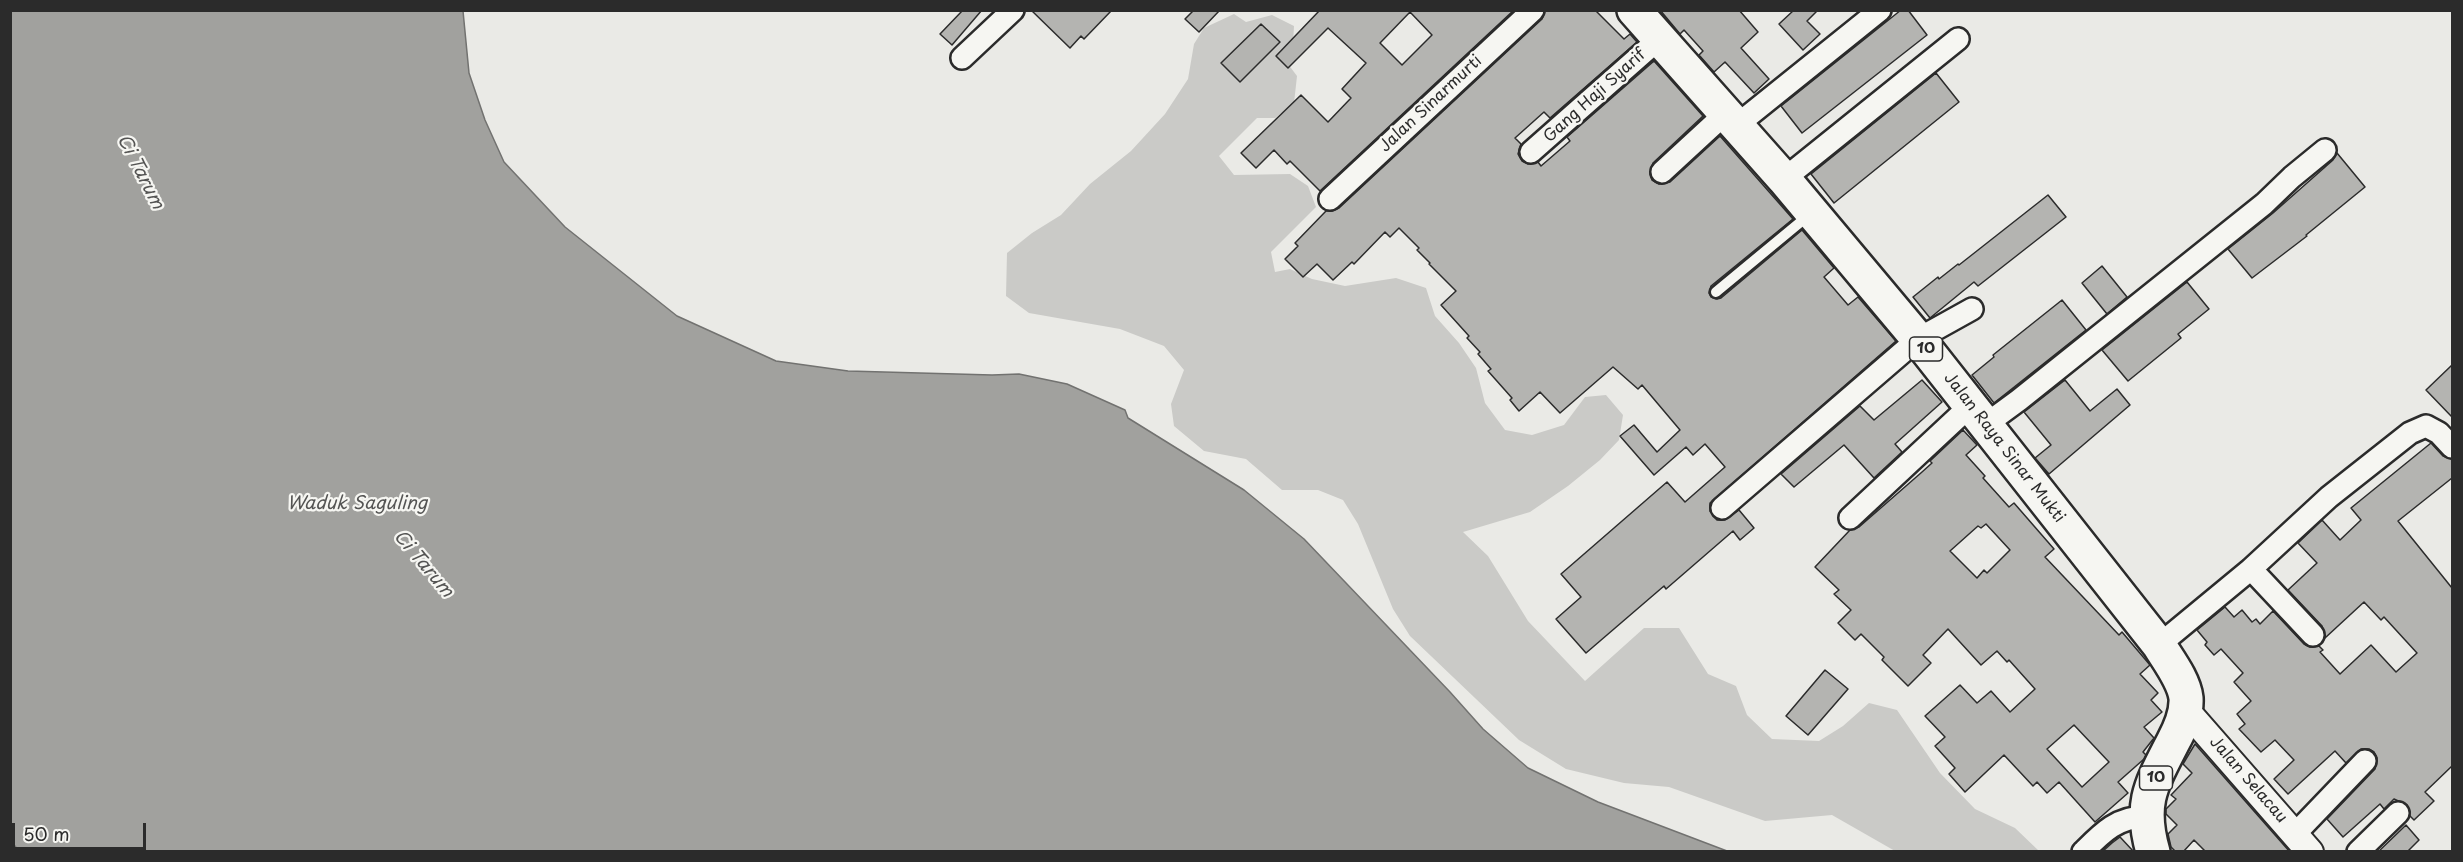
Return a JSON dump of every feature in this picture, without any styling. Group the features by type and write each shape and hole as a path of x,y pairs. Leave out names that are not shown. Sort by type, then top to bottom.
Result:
{"highway":[{"name":"Jalan Raya Sinar Mukti","path":"1634,10 1784,179 1918,339 2159,645 2180,681 2186,697 2185,709"},
{"name":"10","path":"2152,852 2145,817 2149,794 2182,724 2185,709"}],"street":[{"path":"962,58 1013,10"},
{"name":"Jalan Sinarmurti","path":"1330,199 1533,10"},
{"path":"1662,172 1880,10"},
{"name":"Gang Haji Syarif","path":"1531,152 1659,39"},
{"path":"1784,179 1958,39"},
{"path":"1850,518 1977,415 2019,400 2264,204 2325,150"},
{"path":"1722,508 1918,339 1972,309"},
{"path":"2159,645 2251,569 2329,497 2410,433 2426,426 2439,434 2452,447"},
{"path":"2251,569 2313,635"},
{"name":"Jalan Selacau","path":"2185,709 2303,843"},
{"path":"2303,843 2365,761"},
{"path":"2358,852 2398,813"},
{"path":"2083,852 2117,821 2145,817"}],"lane":[{"path":"1716,292 1812,213"}],"shaded area":[{"path":"1234,14 1246,22 1272,15 1294,26 1293,44 1282,56 1297,76 1294,103 1275,118 1257,118 1219,156 1234,175 1290,174 1308,186 1316,207 1271,252 1275,272 1290,269 1312,279 1345,286 1396,278 1426,288 1435,316 1459,343 1476,368 1485,403 1505,430 1532,435 1564,425 1585,397 1606,395 1623,415 1619,440 1600,460 1568,486 1530,512 1463,532 1488,556 1528,621 1585,681 1644,628 1679,628 1708,674 1736,686 1747,715 1772,739 1819,741 1843,726 1869,703 1897,710 1940,773 1975,809 2015,828 2039,851 1895,851 1832,815 1765,821 1669,787 1624,783 1566,769 1519,740 1410,636 1393,609 1358,524 1343,500 1318,490 1282,490 1246,459 1204,451 1174,426 1171,404 1184,370 1164,346 1120,329 1029,313 1006,296 1007,253 1032,233 1061,215 1090,184 1131,151 1165,114 1188,79 1194,44 1204,28"}],"water":[{"name":"Waduk Saguling","path":"10,11 463,11 469,73 485,120 504,162 565,227 677,316 776,361 848,371 1019,374 1067,384 1125,410 1128,418 1244,490 1304,539 1483,729 1528,768 1598,802 1727,851 19,851 10,840"}],"building":[{"path":"963,10 982,10 952,45 940,34"},
{"path":"1031,10 1112,10 1084,39 1081,36 1070,48"},
{"path":"1194,10 1220,10 1199,32 1185,19"},
{"path":"1320,10 1514,10 1320,191 1290,161 1287,164 1274,150 1256,168 1241,153 1301,95 1328,122 1351,98 1342,89 1366,63 1328,28 1288,68 1276,56","holes":["1410,12 1432,35 1402,65 1380,43"]},
{"path":"1545,10 1595,10 1624,39 1630,34 1637,42 1550,118 1544,112 1515,138 1521,144 1518,154 1522,161 1528,164 1538,162 1541,166 1570,141 1567,137 1654,61 1703,116 1653,163 1650,174 1652,180 1659,184 1670,182 1720,136 1793,219 1711,286 1709,293 1711,297 1721,298 1802,230 1834,268 1824,277 1848,305 1858,297 1896,341 1710,503 1710,511 1717,520 1725,520 1739,510 1754,528 1740,540 1733,531 1666,589 1664,586 1586,653 1556,619 1581,597 1561,574 1667,482 1685,502 1725,467 1705,444 1693,455 1686,447 1654,475 1620,436 1634,425 1657,452 1680,430 1642,385 1638,389 1613,367 1560,413 1540,392 1519,411 1510,400 1512,398 1488,371 1491,369 1467,338 1469,336 1441,305 1456,291 1429,264 1417,250 1419,248 1399,228 1390,237 1385,232 1354,264 1352,262 1333,280 1317,264 1303,277 1285,259 1298,246 1295,243 1326,211 1339,208 1542,19"},
{"path":"1660,10 1739,10 1758,32 1741,48 1769,79 1754,93 1725,62 1714,72 1699,55 1703,51 1684,30 1680,34"},
{"path":"1794,10 1818,10 1807,21 1820,34 1803,50 1779,24"},
{"path":"1901,10 1908,10 1927,35 1802,133 1781,106"},
{"path":"1261,24 1280,42 1240,82 1221,63"},
{"path":"1936,73 1959,102 1834,203 1811,174"},
{"path":"2337,153 2365,187 2252,278 2228,249 2273,213 2333,160"},
{"path":"2048,195 2066,217 1978,286 1974,282 1930,318 1913,297 1938,277 1939,279 1959,265"},
{"path":"2102,266 2127,297 2107,314 2082,283"},
{"path":"2187,282 2209,309 2178,334 2181,338 2128,381 2102,350"},
{"path":"2062,300 2086,330 1994,403 1972,375 1994,357 1993,355"},
{"path":"2452,365 2452,417 2426,390"},
{"path":"1922,380 1942,402 1895,444 1902,452 1874,478 1844,445 1794,487 1781,474 1860,406 1874,420"},
{"path":"2065,380 2090,411 2117,389 2130,405 2049,474 2035,458 2051,445 2024,412"},
{"path":"1963,430 1977,445 1966,455 1985,476 1983,478 2009,507 2014,503 2054,549 2045,557 2119,635 2122,632 2150,665 2140,674 2158,693 2151,700 2162,712 2144,727 2154,738 2143,752 2146,755 2144,759 2118,782 2128,793 2095,822 2059,782 2047,793 2037,782 2033,786 2004,755 1965,792 1949,774 1955,768 1935,746 1945,737 1925,716 1960,685 1977,703 1991,691 2010,712 2035,689 2009,660 2007,662 1997,651 1981,665 1948,629 1923,655 1931,663 1908,686 1882,660 1884,657 1861,634 1855,640 1838,623 1851,610 1834,594 1839,590 1815,567 1850,530 1859,527 1932,463 1930,461","holes":["1986,524 2010,550 1987,573 1984,570 1977,578 1950,551 1978,526 1981,528","2074,725 2109,762 2082,787 2047,749"]},
{"path":"2431,443 2443,456 2452,459 2452,478 2398,521 2452,588 2452,766 2425,792 2434,801 2414,820 2410,816 2407,805 2394,799 2384,809 2380,804 2343,837 2327,819 2375,769 2377,758 2374,752 2361,749 2346,763 2335,751 2288,794 2274,779 2294,760 2275,740 2261,752 2239,729 2245,724 2237,714 2251,701 2234,682 2243,673 2221,649 2214,655 2205,645 2207,642 2197,630 2225,607 2234,617 2242,610 2252,622 2256,619 2260,624 2273,611 2304,644 2310,647 2319,646 2323,650 2320,652 2340,674 2371,645 2396,672 2417,653 2384,617 2381,620 2364,602 2325,638 2322,626 2288,590 2317,563 2298,543 2322,520 2340,540 2361,520 2351,508"},
{"path":"1825,670 1848,689 1808,735 1786,716"},
{"path":"2195,744 2290,852 2206,852 2194,840 2183,852 2176,852 2171,847 2168,834 2177,825 2166,814 2166,809 2176,799 2171,795 2192,773 2183,764"},
{"path":"2406,825 2419,840 2407,852 2378,852"},
{"path":"2120,837 2134,852 2102,852 2112,843"}],"water label":[{"name":"Ci Tarum","path":"140,172"},
{"name":"Ci Tarum","path":"423,564"}]}
